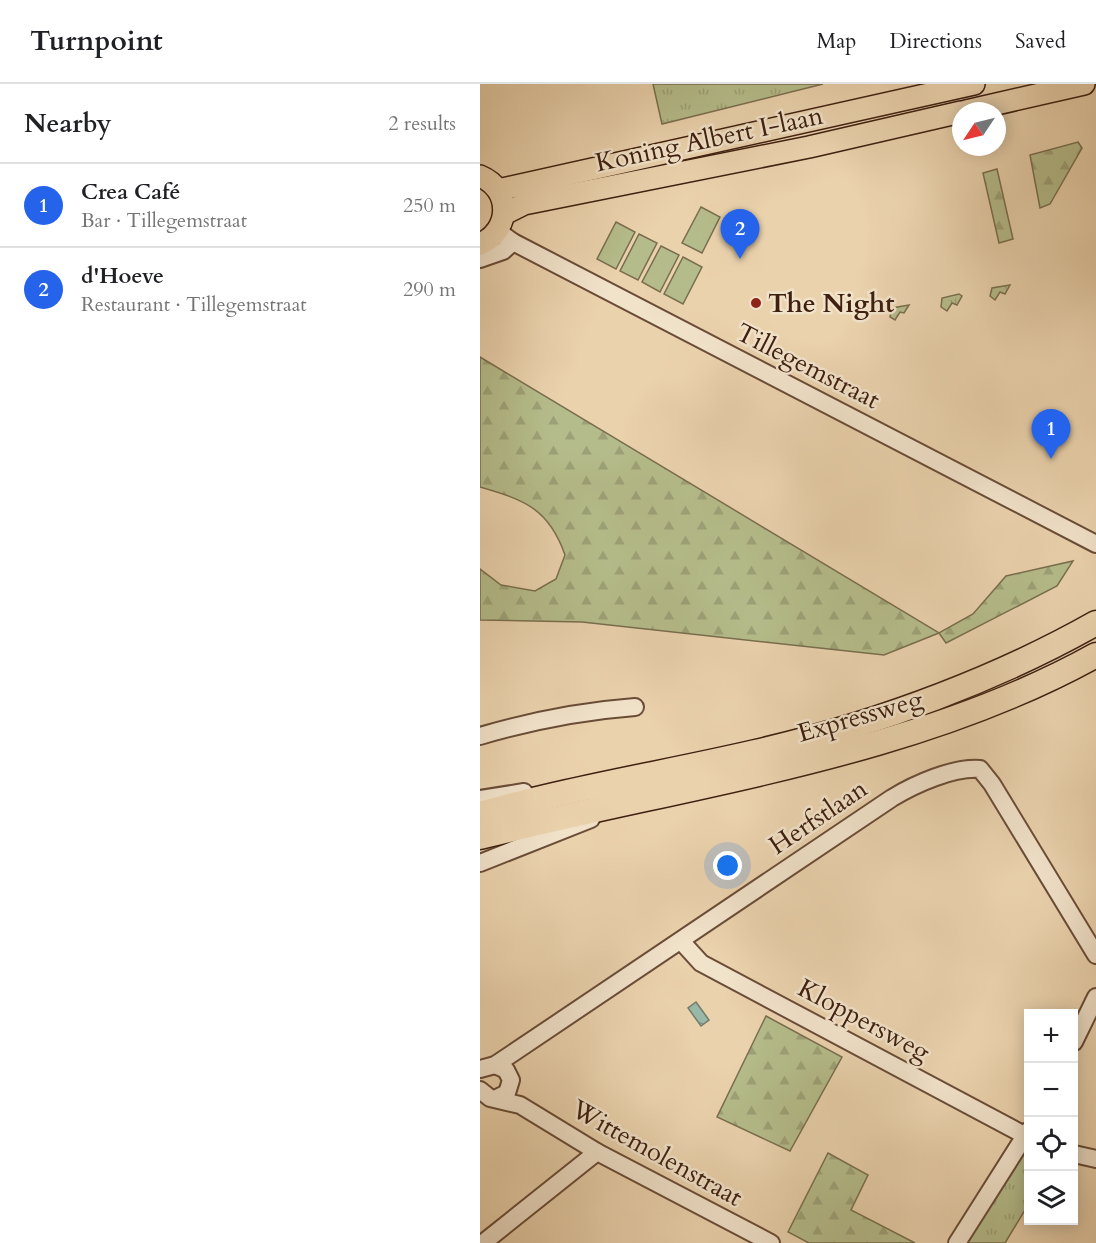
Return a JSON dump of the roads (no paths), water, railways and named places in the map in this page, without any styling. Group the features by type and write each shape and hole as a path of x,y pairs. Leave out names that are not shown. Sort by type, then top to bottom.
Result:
{"highway":[{"name":"Expressweg","path":"480,814 789,743 874,719 1022,661 1096,623"},
{"name":"Expressweg","path":"480,837 836,754 915,732 1008,697 1096,655"}],"main road":[{"name":"Koning Albert I-laan","path":"498,190 974,84"},
{"path":"1005,102 1084,84"},
{"name":"Koning Albert I-laan","path":"480,244 505,229 524,204 809,147 952,114"},
{"path":"480,176 498,190 505,229"}],"street":[{"name":"Koning Albert I-laan","path":"480,259 503,251 505,229"},
{"name":"Tillegemstraat","path":"505,229 1096,544"},
{"path":"480,736 519,724 584,711 635,707"},
{"name":"Herfstlaan","path":"484,1069 513,1053 892,798 914,787 970,768 980,769 992,784 1096,955"},
{"name":"Expressweg","path":"480,799 644,776"},
{"name":"Expressweg","path":"480,862 550,837 629,802"},
{"name":"Kloppersweg","path":"681,941 701,963 1024,1132"},
{"path":"1078,1034 1096,997"},
{"path":"497,1098 507,1093 510,1080 508,1065 513,1053"},
{"path":"484,1069 501,1066 510,1080 520,1105"},
{"name":"Wittemolenstraat","path":"480,1091 490,1098 520,1105 597,1152 771,1243"},
{"path":"957,1243 1024,1139"},
{"path":"490,1241 597,1152"},
{"path":"1078,1155 1096,1159"}],"water":[{"path":"696,1002 709,1020 701,1026 688,1008"}],"place":[{"name":"d'Hoeve","path":"740,259"},
{"name":"The Night","path":"756,303"},
{"name":"Crea Café","path":"1051,459"}]}
